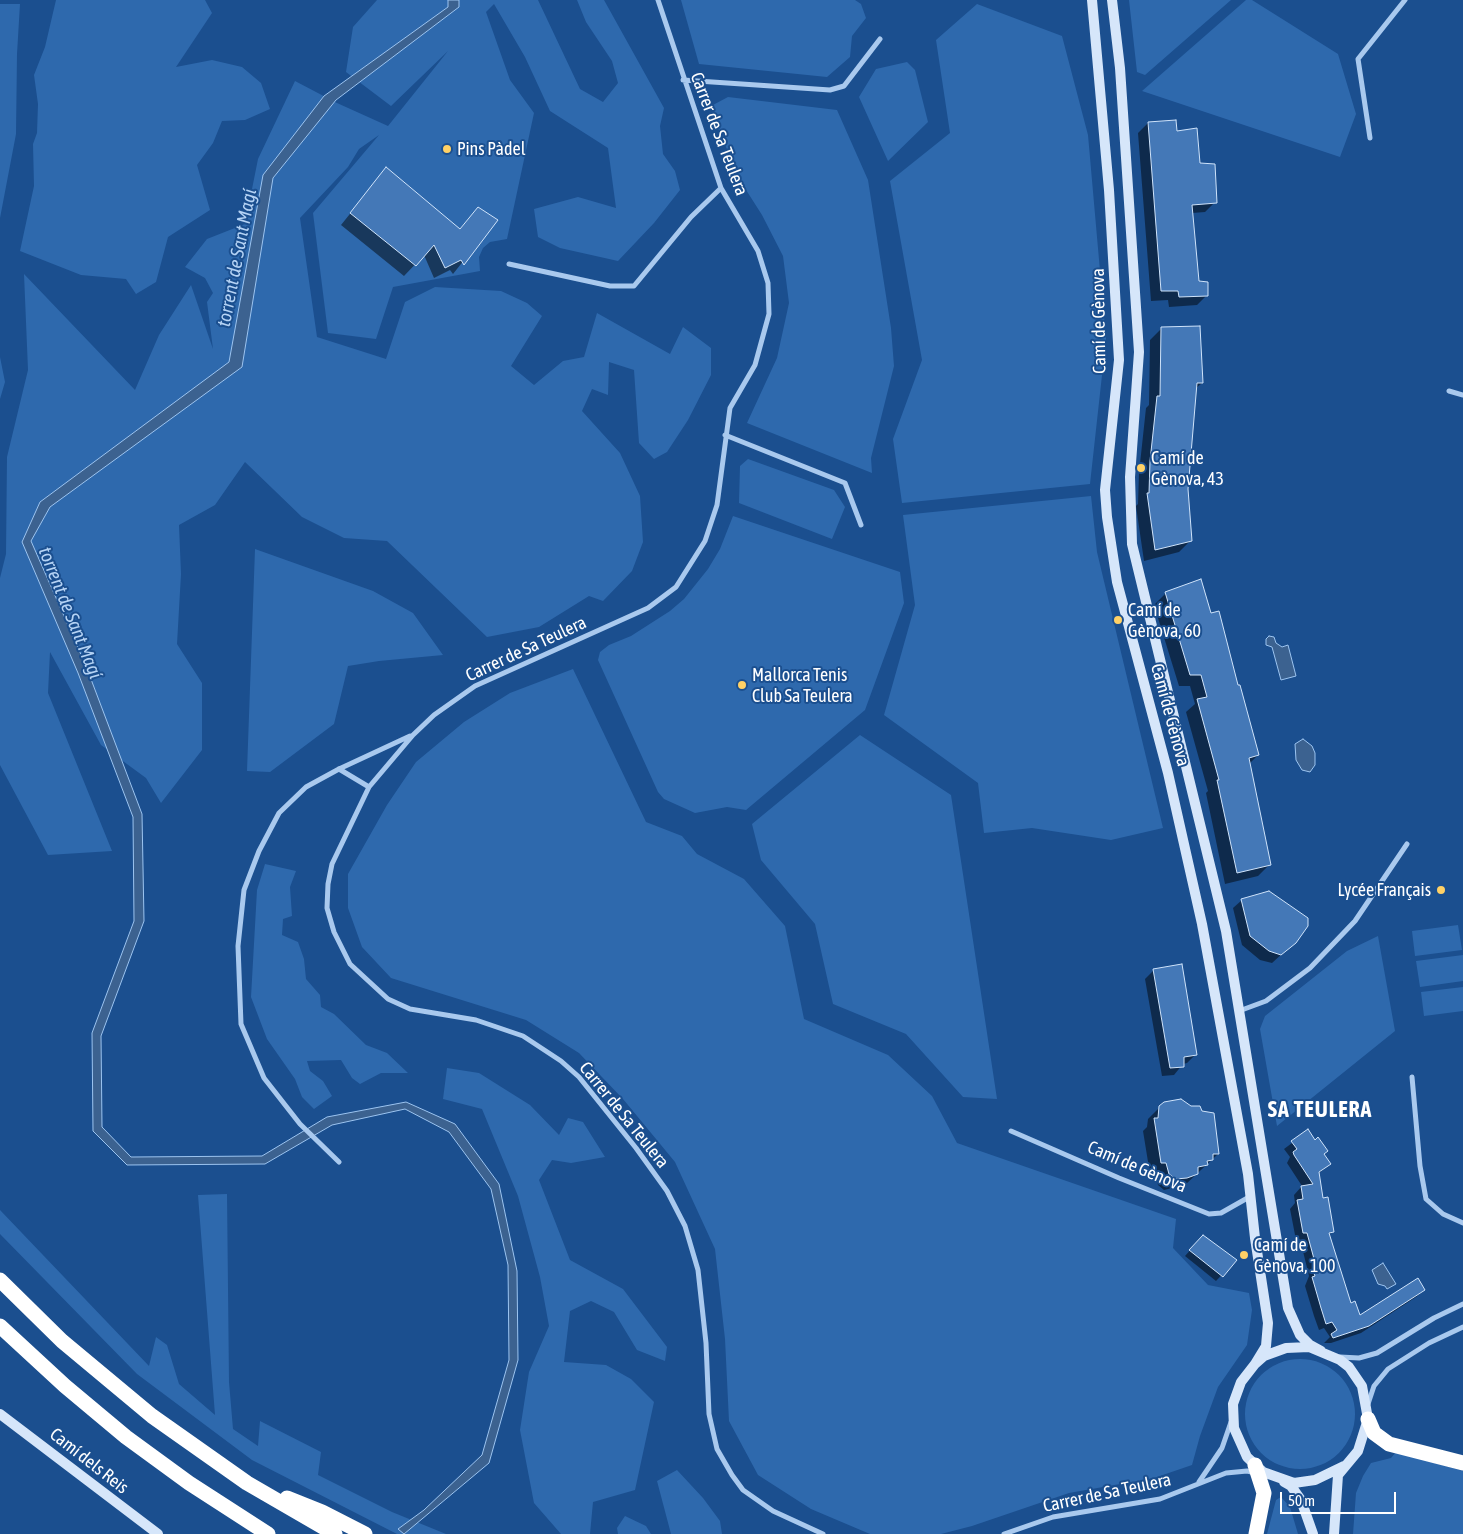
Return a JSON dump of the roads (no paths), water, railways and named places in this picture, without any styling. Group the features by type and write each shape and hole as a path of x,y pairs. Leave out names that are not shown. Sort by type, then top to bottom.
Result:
{"highway":[{"path":"0,1280 62,1341 121,1392 183,1440 247,1483 336,1534"},
{"path":"0,1326 65,1386 126,1437 189,1483 268,1534"},
{"path":"1367,1414 1374,1433 1389,1444 1463,1463"},
{"path":"1256,1534 1268,1475"},
{"path":"247,1483 322,1512 365,1534"}],"street":[{"name":"Carrer de Sa Teulera","path":"658,0 683,80 721,188 758,251 768,283 769,314 755,366 730,408 717,504 705,541 676,587 648,608 474,686 434,715 413,735 369,787 340,843 332,864 328,884 328,908 334,932 350,964 388,1000 410,1010 476,1020 510,1030 544,1048 579,1078 653,1170 667,1191 685,1226 698,1270 706,1343 709,1414 717,1449 724,1463 744,1490 758,1502 823,1534"},
{"name":"Camí de Gènova","path":"1092,0 1109,190 1119,360 1105,490 1106,517 1117,582 1168,773 1202,924 1251,1196 1254,1238 1269,1331 1266,1346 1255,1364"},
{"name":"Camí de Gènova","path":"1112,0 1121,77 1139,352 1130,477 1132,544 1226,931 1288,1308 1300,1335 1310,1345 1321,1351"},
{"path":"1370,138 1358,59 1405,0"},
{"path":"683,80 830,90 844,86 880,39"},
{"path":"509,264 610,286 634,286 691,217 721,188"},
{"path":"1448,391 1463,395"},
{"path":"725,435 845,483 862,525"},
{"path":"339,1162 300,1124 264,1078 241,1024 238,946 244,890 258,851 279,813 306,787 339,769 413,735"},
{"path":"339,769 369,787"},
{"path":"1238,1011 1266,1001 1310,968 1355,921 1407,844"},
{"path":"1412,1078 1420,1166 1426,1199 1443,1214 1463,1223"},
{"name":"Camí de Gènova","path":"1011,1131 1208,1214 1221,1213 1251,1196"},
{"path":"1199,1483 1222,1448 1240,1382 1264,1356 1286,1348 1303,1347 1351,1359 1377,1353 1434,1318 1463,1304"},
{"path":"1334,1534 1337,1480 1344,1466 1358,1451 1374,1386 1388,1369 1429,1343 1463,1327"},
{"path":"1331,1354 1349,1367 1356,1376 1365,1396 1367,1414"},
{"name":"Camí dels Reis","path":"0,1414 158,1534"},
{"path":"1232,1416 1237,1438 1244,1453 1268,1475 1290,1486 1301,1500 1313,1534"},
{"path":"1268,1475 1294,1483 1315,1480 1344,1466"},
{"name":"Carrer de Sa Teulera","path":"1004,1534 1053,1517 1160,1499 1199,1483 1238,1471 1268,1475"}],"place":[{"name":"Pins Pàdel","path":"447,149"},
{"name":"Camí de Gènova, 43","path":"1141,468"},
{"name":"Camí de Gènova, 60","path":"1118,620"},
{"name":"Mallorca Tenis Club Sa Teulera","path":"742,685"},
{"name":"Lycée Français","path":"1441,890"},
{"name":"Camí de Gènova, 100","path":"1244,1255"}],"district":[{"name":"SA TEULERA","path":"1320,1110"}],"water label":[{"name":"torrent de Sant Magí","path":"237,258"},
{"name":"torrent de Sant Magí","path":"70,613"}]}
